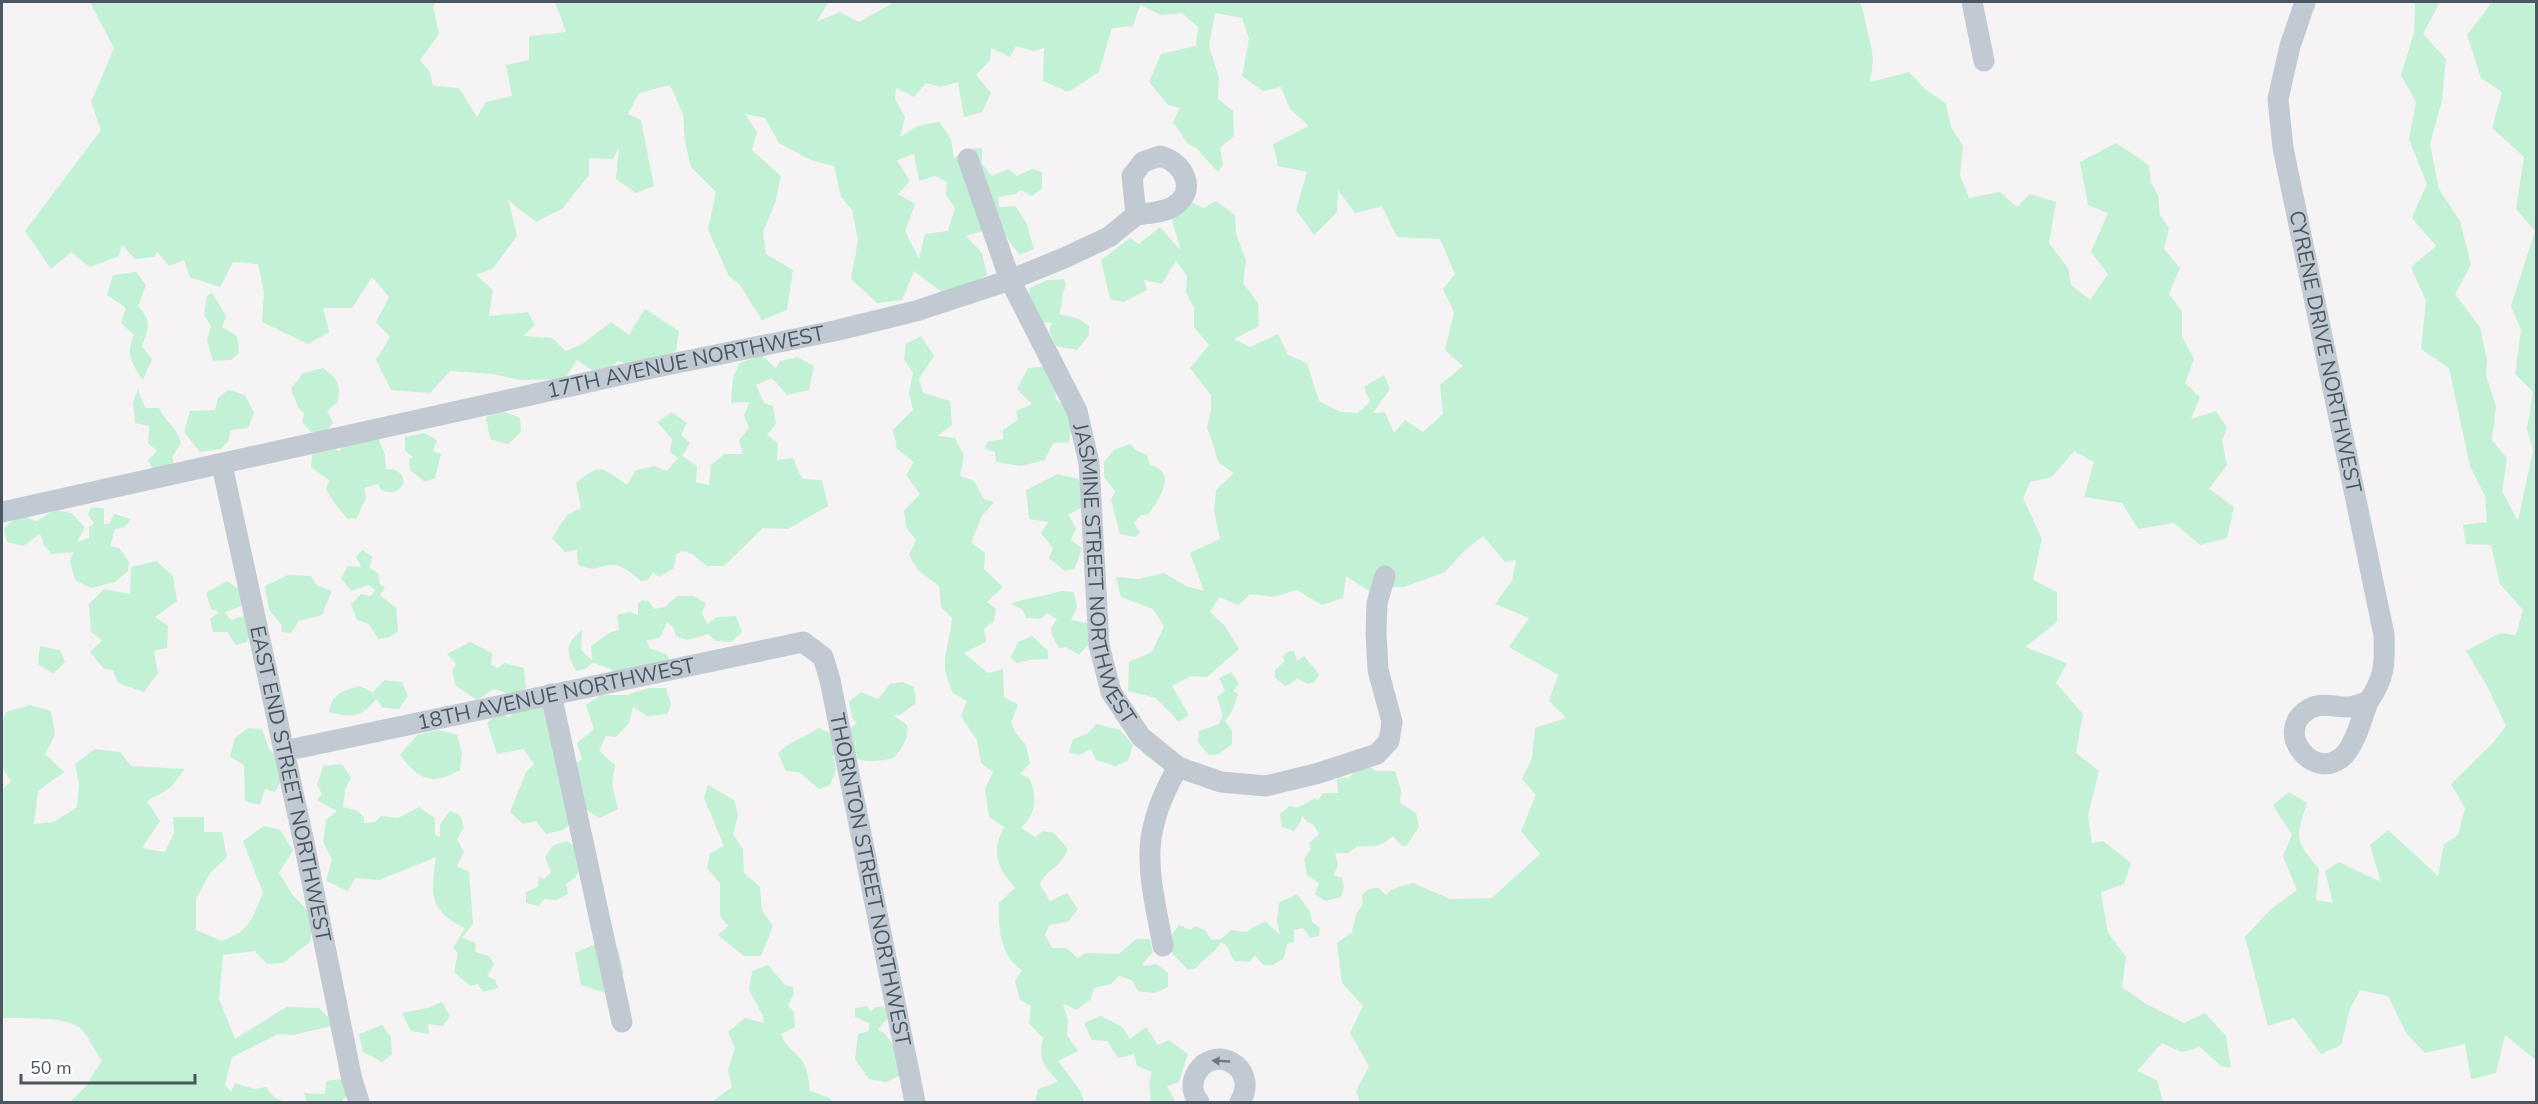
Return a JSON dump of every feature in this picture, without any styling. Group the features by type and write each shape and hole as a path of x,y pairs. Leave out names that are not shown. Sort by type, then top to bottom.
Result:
{"street":[{"path":"1972,2 1984,61"},
{"name":"CYRENE DRIVE NORTHWEST","path":"2305,2 2290,46 2278,99 2283,148 2384,634 2385,664 2378,688 2368,702"},
{"name":"JASMINE STREET NORTHWEST","path":"968,159 1010,280 1077,411 1089,463 1099,645 1111,692 1141,737 1178,767 1221,782 1266,786 1320,773 1377,754 1389,741 1392,722 1378,670 1376,633 1377,603 1385,576"},
{"name":"17TH AVENUE NORTHWEST","path":"2,512 652,368 834,331 916,311 1010,280 1109,237 1136,215"},
{"name":"EAST END STREET NORTHWEST","path":"222,465 352,1080 359,1102"},
{"name":"18TH AVENUE NORTHWEST","path":"284,751 803,642 823,657"},
{"name":"THORNTON STREET NORTHWEST","path":"823,657 830,680 915,1102"},
{"path":"551,694 622,1022"},
{"path":"1163,946 1151,881 1149,837 1165,789 1178,767"},
{"path":"1199,1102 1193,1090 1196,1073 1201,1066 1217,1059 1234,1064 1245,1077 1246,1086 1240,1102"}],"green space":[{"path":"90,2 436,2 433,7 439,34 420,60 430,72 433,86 459,88 477,117 486,102 512,96 506,65 529,60 529,36 566,32 555,2 829,2 816,22 840,12 859,22 891,2 1860,2 1873,58 1870,82 1909,72 1925,89 1946,104 1951,127 1963,146 1960,175 1969,198 2000,192 2017,207 2030,194 2056,202 2049,243 2068,268 2071,285 2090,300 2108,274 2091,252 2108,213 2088,205 2080,162 2116,143 2149,165 2151,183 2158,195 2160,215 2169,228 2164,249 2180,268 2169,294 2182,311 2182,337 2194,359 2185,383 2200,397 2191,419 2216,411 2227,427 2222,441 2227,465 2209,489 2234,507 2227,538 2200,545 2174,523 2138,529 2122,503 2084,497 2094,462 2074,451 2052,477 2030,482 2023,498 2042,539 2033,580 2057,592 2057,622 2025,647 2067,663 2056,683 2083,714 2076,753 2099,771 2088,816 2092,843 2103,841 2131,863 2124,884 2101,892 2108,933 2126,957 2122,987 2146,1004 2184,1023 2205,1013 2226,1036 2231,1068 2221,1066 2200,1047 2182,1052 2162,1043 2137,1071 2157,1080 2163,1102 1360,1102 1356,1091 1369,1066 1350,1033 1363,1006 1342,983 1337,943 1352,932 1356,914 1363,904 1362,896 1367,890 1376,888 1386,895 1392,889 1413,883 1450,899 1492,898 1540,854 1521,831 1536,795 1522,779 1532,758 1535,728 1566,718 1549,701 1558,675 1509,647 1529,618 1495,604 1512,581 1516,560 1505,562 1483,536 1463,552 1445,572 1404,587 1384,587 1369,591 1346,576 1343,598 1322,605 1297,590 1273,597 1250,594 1238,605 1219,597 1210,612 1225,626 1239,649 1207,677 1191,676 1172,686 1189,715 1179,722 1156,698 1128,691 1129,662 1152,652 1164,626 1153,609 1121,597 1116,577 1139,579 1164,573 1186,586 1204,591 1190,553 1220,539 1214,511 1216,490 1234,473 1219,463 1207,427 1211,410 1211,395 1190,368 1209,345 1194,327 1194,308 1186,292 1187,276 1176,261 1162,284 1144,280 1147,290 1124,302 1110,299 1101,260 1130,238 1139,244 1160,227 1181,251 1171,217 1193,203 1204,208 1216,201 1235,215 1236,234 1246,260 1243,283 1258,303 1259,326 1234,339 1250,347 1278,334 1288,355 1307,363 1319,401 1340,412 1358,413 1370,402 1364,387 1384,375 1390,389 1373,413 1385,412 1394,433 1405,420 1423,432 1443,414 1440,385 1463,366 1445,350 1454,312 1443,289 1455,274 1440,239 1397,237 1382,206 1355,213 1338,190 1337,212 1314,235 1296,210 1307,172 1278,166 1273,144 1309,126 1290,109 1281,87 1263,91 1242,76 1249,39 1242,18 1215,13 1209,46 1219,78 1218,99 1233,111 1234,136 1220,148 1223,165 1218,172 1196,148 1188,144 1173,122 1180,108 1168,105 1149,82 1161,54 1196,46 1198,27 1182,13 1161,15 1140,5 1133,26 1112,28 1099,72 1068,92 1043,81 1044,48 1033,51 1016,46 1010,57 991,48 990,60 976,75 991,93 982,112 964,117 958,82 941,87 926,83 914,97 896,88 895,99 905,117 900,137 917,126 939,122 951,139 954,158 967,149 982,148 982,164 992,176 1008,169 1017,176 1032,169 1042,172 1042,188 1032,196 1020,190 1016,194 998,197 999,207 1015,206 1026,222 1034,249 1019,255 999,226 966,236 982,253 987,275 947,296 914,271 902,300 877,303 851,279 858,240 852,210 841,197 834,166 811,160 779,143 765,118 745,114 757,132 752,150 781,176 775,203 763,232 766,254 793,270 787,310 762,320 740,285 729,276 708,230 716,192 691,167 685,142 683,114 670,85 639,93 628,114 641,120 654,186 636,193 616,179 619,147 613,159 589,158 589,175 563,208 536,222 508,200 517,236 493,268 476,275 493,290 489,316 528,312 535,325 523,336 552,338 566,351 581,345 611,322 629,335 645,309 679,331 676,351 639,368 618,361 600,376 577,360 565,379 520,380 492,374 450,371 430,393 391,390 376,360 390,337 376,322 389,297 372,277 352,308 323,308 329,332 308,344 262,322 264,292 258,264 233,262 220,287 190,277 184,260 169,266 157,251 155,257 135,259 122,245 119,256 90,267 71,252 51,269 25,231 101,130 91,102 114,48","holes":["914,154 919,181 935,176 947,182 946,195 955,208 948,231 925,234 919,259 905,231 915,204 898,194 910,181 897,160"]},
{"path":"2415,2 2440,2 2423,34 2446,59 2442,100 2430,144 2439,189 2460,221 2471,265 2455,294 2480,327 2487,360 2486,375 2496,407 2492,440 2507,458 2502,491 2518,521 2533,450 2527,429 2533,392 2515,374 2521,330 2511,306 2535,231 2516,209 2524,157 2492,128 2502,92 2481,78 2467,35 2490,5 2488,2 2536,2 2536,1060 2505,1035 2496,1073 2471,1079 2465,1044 2425,1053 2406,1033 2388,996 2360,990 2350,1009 2341,1045 2321,1054 2294,1018 2268,1026 2245,937 2270,910 2297,890 2283,856 2292,835 2273,805 2289,792 2307,803 2299,832 2301,845 2319,869 2316,900 2333,903 2325,871 2339,862 2381,882 2370,845 2388,830 2438,876 2444,844 2458,835 2465,808 2451,784 2492,744 2506,726 2487,686 2466,651 2500,633 2516,635 2523,610 2500,584 2491,545 2466,544 2463,525 2487,522 2485,496 2470,466 2449,368 2421,349 2426,301 2411,267 2436,246 2412,218 2427,184 2409,139 2416,102 2401,75 2414,33"},
{"path":"136,272 146,285 138,306 146,316 148,325 142,346 152,359 143,380 131,359 130,348 134,335 121,323 126,308 107,295 113,275"},
{"path":"1064,279 1066,286 1059,314 1079,319 1089,326 1089,335 1077,350 1056,346 1049,331 1052,323 1036,321 1026,302 1030,288 1047,280"},
{"path":"212,293 226,316 222,327 237,336 239,353 231,360 213,361 207,340 211,326 204,315 207,296"},
{"path":"921,336 934,356 919,379 923,393 950,401 952,425 937,436 955,438 964,456 960,476 974,481 984,499 994,502 982,516 971,542 985,553 984,569 1003,587 987,602 996,609 994,621 984,629 986,642 964,653 988,673 1003,669 1004,697 1018,705 1011,722 1015,732 1026,745 1030,763 1020,774 1029,778 1034,792 1034,805 1030,817 1021,828 1035,837 1043,831 1054,833 1068,849 1062,861 1045,876 1040,885 1050,901 1067,893 1078,909 1068,922 1049,925 1045,935 1052,948 1066,948 1078,958 1086,953 1119,954 1136,939 1150,939 1153,952 1143,963 1144,966 1157,964 1168,973 1168,987 1155,993 1138,991 1132,980 1119,976 1111,984 1094,988 1091,999 1077,1010 1063,1004 1068,1020 1067,1035 1078,1051 1058,1061 1081,1092 1084,1102 1035,1102 1038,1089 1058,1082 1043,1062 1041,1051 1043,1038 1029,1023 1031,1006 1020,1000 1015,981 1022,970 1009,957 1002,941 999,903 1015,888 1004,874 998,859 998,844 1004,827 989,817 985,789 993,772 981,763 977,740 961,716 967,701 953,693 945,669 952,618 941,607 939,586 918,570 909,555 916,540 906,527 904,511 920,494 906,475 914,462 897,449 893,430 913,410 909,392 913,373 904,359 906,344"},
{"path":"762,356 776,368 780,361 798,357 814,366 809,390 787,395 772,378 756,385 764,403 773,406 776,424 767,435 778,443 777,460 793,458 802,479 822,480 828,506 788,529 763,528 724,566 707,566 692,554 683,551 676,554 674,568 659,577 653,572 648,580 641,581 619,566 611,565 593,569 578,565 577,550 565,552 552,538 567,515 581,508 576,483 597,470 606,471 627,485 636,470 654,466 667,471 678,458 670,452 672,439 657,422 672,412 687,423 681,435 690,443 682,456 697,466 696,482 709,485 711,465 724,454 743,454 739,440 749,428 744,416 749,402 731,403 733,379 739,363"},
{"path":"1043,367 1062,376 1055,399 1074,413 1069,442 1053,443 1045,460 1021,466 996,462 995,452 985,449 987,442 1003,439 1003,430 1018,420 1016,411 1032,404 1017,389 1028,368"},
{"path":"323,368 337,382 338,402 327,411 333,422 327,431 312,433 302,422 304,413 299,409 291,389 303,373"},
{"path":"138,389 145,408 159,408 179,438 181,443 172,457 175,469 156,473 148,460 157,451 148,443 149,426 135,423 133,403"},
{"path":"228,390 245,395 254,413 248,428 230,430 229,440 221,449 200,452 184,432 190,411 215,410 218,398"},
{"path":"500,410 520,418 521,432 508,444 490,439 486,417"},
{"path":"424,433 437,440 433,451 441,454 435,478 425,482 410,470 409,459 413,457 405,451 405,437"},
{"path":"358,438 379,440 385,455 386,469 396,470 402,475 404,483 392,492 381,490 378,484 364,488 366,497 357,518 348,519 326,489 329,480 311,467 312,455 333,448 340,451 343,445"},
{"path":"1130,444 1137,451 1147,455 1150,465 1159,469 1165,480 1161,494 1149,514 1141,515 1134,523 1140,533 1135,537 1120,534 1111,500 1115,491 1104,477 1104,462 1114,450"},
{"path":"1058,474 1078,479 1088,504 1068,515 1076,528 1071,540 1082,548 1075,568 1065,571 1049,558 1053,548 1041,533 1048,522 1029,519 1026,490"},
{"path":"91,507 104,508 104,524 109,524 114,514 131,519 125,527 115,529 110,546 119,548 129,562 128,571 115,582 91,588 75,580 70,561 73,552 52,554 45,546 40,534 23,546 7,542 4,528 18,515 37,521 55,510 71,513 85,527 77,542 89,538 89,527 94,524 88,514"},
{"path":"363,550 372,557 370,568 378,573 380,584 385,587 380,595 396,608 398,631 390,637 378,639 369,624 357,620 351,604 361,594 371,596 375,590 369,585 351,591 341,578 348,566 361,567 356,556"},
{"path":"157,561 173,576 177,601 155,617 168,626 167,648 154,651 158,673 144,692 118,683 113,670 104,669 90,652 102,640 91,632 89,604 104,589 130,594 131,567"},
{"path":"288,575 311,576 316,585 332,591 322,615 299,621 291,633 282,632 281,624 269,610 265,586"},
{"path":"227,581 240,590 242,606 225,612 231,620 246,615 253,626 247,642 236,645 227,632 213,632 210,619 219,612 211,609 206,593"},
{"path":"1061,591 1074,592 1077,607 1071,620 1088,623 1089,644 1079,655 1066,647 1059,648 1051,628 1057,619 1047,613 1040,619 1026,618 1022,609 1011,604"},
{"path":"677,596 694,596 706,603 702,613 707,624 717,617 736,616 742,632 731,642 716,641 708,634 687,640 676,636 673,627 667,622 660,638 647,640 649,648 668,655 670,665 626,684 611,669 593,663 585,669 576,671 568,649 572,640 582,630 581,650 592,660 591,646 609,633 619,630 617,615 629,612 638,615 638,604 642,600 649,601 654,609 665,607"},
{"path":"1032,636 1048,651 1048,659 1017,663 1011,657 1018,642"},
{"path":"470,642 492,653 491,665 497,668 504,663 524,668 526,688 513,695 494,689 477,700 456,686 452,672 456,664 447,654"},
{"path":"40,646 60,650 65,662 53,674 38,664"},
{"path":"1294,651 1297,661 1304,656 1319,674 1315,682 1308,684 1297,679 1286,686 1275,678 1275,670 1285,661 1282,657 1287,652"},
{"path":"1231,672 1239,684 1233,691 1238,694 1233,709 1225,721 1232,730 1232,744 1219,754 1209,755 1198,742 1199,731 1219,724 1223,716 1217,697 1225,691 1219,678"},
{"path":"384,680 402,682 408,696 399,709 383,708 376,699 366,710 355,715 329,712 335,697 339,694 359,686 373,692"},
{"path":"903,682 914,687 916,703 900,715 893,715 907,725 904,743 894,758 879,761 865,760 838,751 833,756 836,770 830,785 819,789 799,772 786,771 778,753 783,749 819,728 835,734 847,731 857,723 852,718 849,702 861,692 878,699 890,684"},
{"path":"649,688 666,688 671,704 667,714 647,716 633,707 629,723 616,737 606,736 599,751 615,765 612,784 618,809 599,818 579,805 576,820 563,830 546,834 536,821 523,824 510,812 526,772 534,764 523,749 497,754 487,723 499,713 509,718 518,706 545,704 573,766 582,759 577,743 594,729 586,705 601,695 627,695"},
{"path":"30,705 51,711 55,735 45,754 64,772 38,791 34,824 54,822 77,807 79,784 75,764 95,749 120,752 131,766 185,769 170,788 147,801 160,821 142,848 165,852 174,833 173,817 204,817 204,832 222,832 227,857 210,873 196,899 196,930 222,941 239,933 253,917 263,893 243,841 264,826 280,830 293,850 279,873 292,894 314,918 310,942 283,963 267,964 255,951 223,955 219,999 235,1039 286,1007 319,1008 336,1025 293,1035 278,1034 232,1057 225,1085 231,1092 235,1083 254,1089 266,1087 274,1097 284,1102 70,1102 85,1087 102,1060 83,1031 74,1024 65,1022 2,1018 2,790 11,781 2,767 2,723 6,712"},
{"path":"1096,724 1120,730 1133,745 1128,761 1115,766 1096,760 1091,749 1079,755 1069,752 1073,739 1087,734"},
{"path":"248,728 262,729 269,749 280,761 282,780 275,792 265,789 260,805 245,801 244,765 230,757 235,738"},
{"path":"439,730 457,735 462,753 460,770 441,778 427,778 413,770 400,755 417,735"},
{"path":"1362,762 1376,771 1395,771 1401,790 1400,803 1416,813 1419,827 1406,846 1402,846 1393,836 1381,844 1357,846 1348,853 1335,853 1338,864 1334,875 1342,878 1344,887 1341,897 1325,901 1315,894 1319,883 1307,875 1304,858 1311,849 1309,843 1319,834 1314,825 1307,822 1302,815 1294,831 1282,827 1280,814 1290,806 1297,808 1315,798 1318,800 1323,793 1338,793 1337,779 1350,777"},
{"path":"342,764 351,778 345,790 343,807 358,811 364,817 364,823 375,822 381,816 398,818 419,807 435,818 435,835 440,837 440,824 450,811 460,815 464,827 457,839 464,852 457,866 469,872 473,924 462,938 476,943 475,952 489,956 494,965 487,976 495,980 498,988 483,992 478,984 470,986 454,972 458,953 453,948 465,928 453,922 438,908 433,891 436,857 379,880 355,878 348,891 326,881 332,859 323,842 326,820 337,811 317,800 322,794 317,785 323,766"},
{"path":"708,785 734,800 738,816 733,834 743,849 744,873 760,887 762,910 773,926 761,956 744,956 718,935 728,926 720,916 720,883 707,868 710,853 724,846 704,798"},
{"path":"567,841 580,851 583,864 575,878 566,884 568,894 557,900 544,899 539,906 526,903 526,892 538,887 539,876 544,879 551,873 545,857 553,845"},
{"path":"1297,894 1310,911 1312,922 1320,928 1319,936 1310,938 1303,928 1294,930 1294,942 1287,944 1284,958 1273,965 1263,965 1255,955 1249,962 1234,961 1226,945 1221,942 1196,968 1188,970 1172,953 1167,941 1179,925 1190,930 1196,926 1206,931 1211,940 1221,939 1231,930 1246,932 1265,921 1280,935 1277,920 1279,903"},
{"path":"595,944 618,948 624,973 606,993 581,985 575,953"},
{"path":"768,965 785,985 793,987 794,994 788,1005 794,1012 795,1027 781,1034 805,1066 810,1091 830,1098 832,1102 712,1102 732,1087 728,1070 735,1048 728,1032 745,1018 764,1023 763,1016 749,990 752,971"},
{"path":"442,1002 450,1016 443,1026 428,1024 429,1034 411,1031 402,1013 427,1008"},
{"path":"867,1006 871,1012 874,1008 882,1006 889,1011 887,1019 878,1030 884,1033 903,1058 903,1074 886,1082 869,1079 855,1059 858,1034 869,1031 869,1023 855,1017 855,1008"},
{"path":"1101,1016 1122,1027 1130,1039 1146,1027 1158,1045 1169,1040 1188,1054 1179,1082 1167,1086 1176,1102 1151,1102 1149,1082 1152,1072 1137,1066 1134,1054 1118,1058 1107,1041 1092,1040 1084,1023"},
{"path":"382,1025 391,1037 392,1054 382,1062 363,1052 359,1034"},
{"path":"342,1079 350,1092 341,1102 307,1102 304,1093 325,1094 326,1081"}]}
